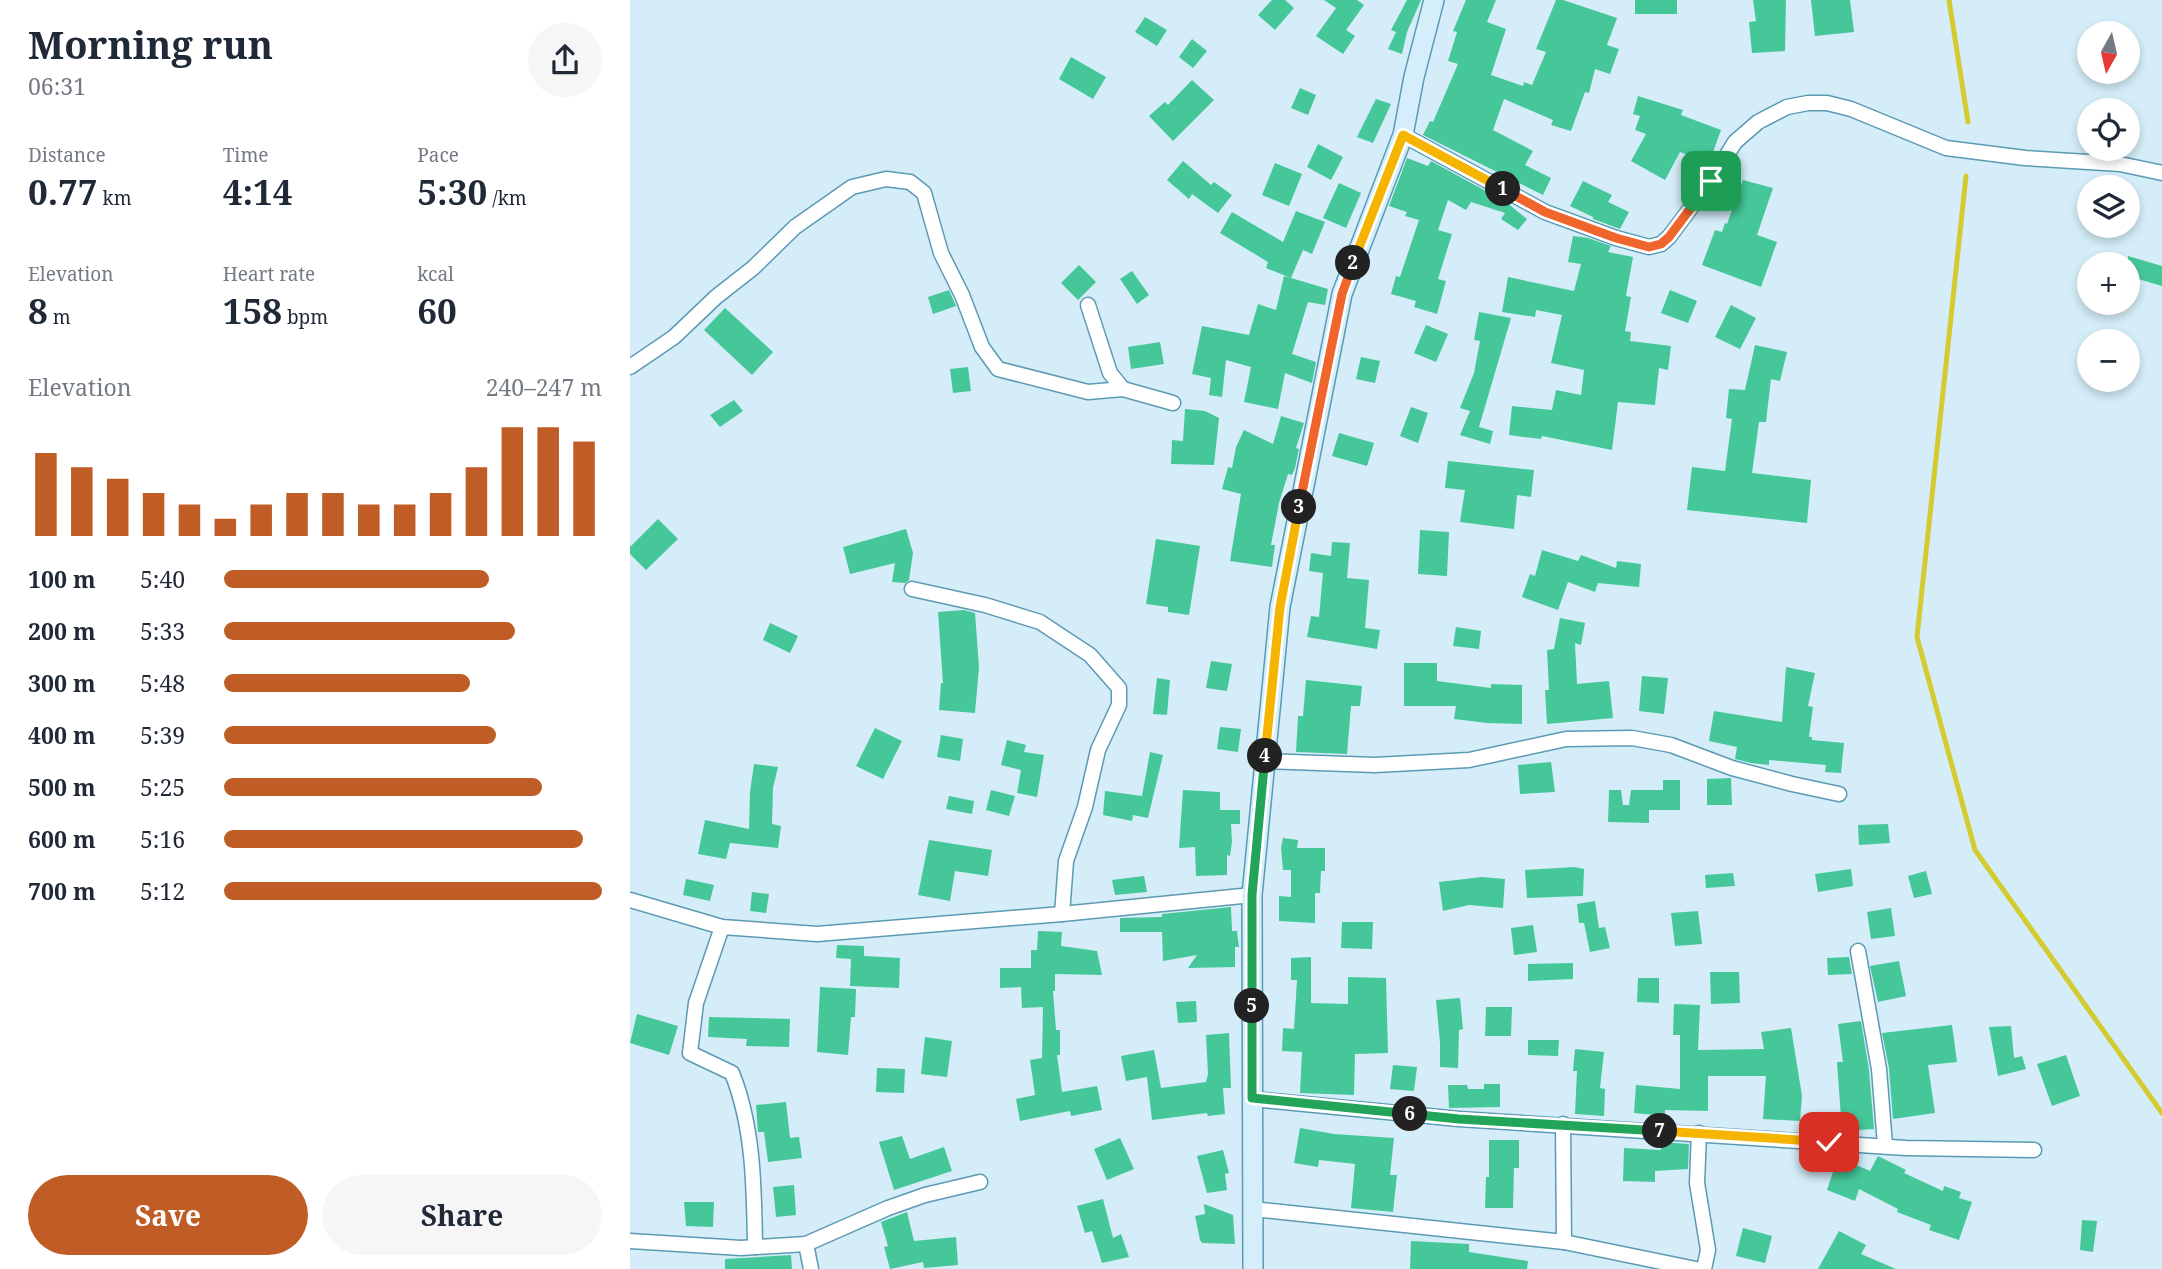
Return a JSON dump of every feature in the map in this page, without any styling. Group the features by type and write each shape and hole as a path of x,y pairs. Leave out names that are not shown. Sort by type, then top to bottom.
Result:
{"main road":[{"path":"1253,1269 1252,895 1280,607 1342,294 1403,135 1414,77 1434,0"}],"street":[{"path":"1403,135 1545,212 1649,247 1661,244 1669,237 1711,181 1735,142 1758,122 1787,107 1808,103 1827,103 1851,109 1946,148 2025,158 2120,164 2162,173"},
{"path":"630,367 674,337 795,227 852,187 886,179 910,182 925,193 941,253 962,295 982,347 998,369 1087,392 1123,388 1173,403"},
{"path":"1088,305 1110,373 1123,388"},
{"path":"912,589 985,605 1040,622 1090,655 1119,688 1119,705 1098,750 1085,807 1066,861 1062,914"},
{"path":"1265,761 1375,765 1469,760 1566,739 1632,738 1671,745 1732,768 1839,794"},
{"path":"630,900 722,927 817,934 1252,895"},
{"path":"722,927 696,1003 690,1053 732,1073 739,1092 754,1174 755,1247"},
{"path":"1858,951 1879,1069 1885,1145"},
{"path":"1252,1098 1459,1119 1906,1148 2034,1150"},
{"path":"1563,1124 1563,1242"},
{"path":"1699,1133 1697,1183 1708,1250 1704,1269"},
{"path":"630,1241 755,1247 806,1244 888,1208 925,1195 981,1182"},
{"path":"1253,1209 1563,1242 1696,1269"},
{"path":"806,1244 811,1269"}],"building":[{"path":"1272,0 1285,0 1294,8 1275,30 1258,15"},
{"path":"1324,0 1357,0 1364,5 1346,30 1355,36 1343,54 1316,36 1336,8"},
{"path":"1407,0 1421,0 1407,32 1402,54 1388,49 1396,32 1391,30"},
{"path":"1466,0 1496,0 1487,22 1506,29 1491,75 1523,86 1524,82 1532,85 1546,52 1536,49 1556,0 1617,18 1607,45 1619,49 1610,74 1595,69 1589,93 1585,92 1571,131 1551,125 1553,120 1504,99 1493,130 1533,151 1525,165 1551,178 1543,195 1423,135 1430,121 1433,122 1458,64 1448,61 1457,32 1453,31"},
{"path":"1635,0 1677,0 1677,14 1635,14"},
{"path":"1753,0 1786,0 1785,51 1752,53 1749,22 1756,21"},
{"path":"1811,0 1850,0 1854,32 1815,36"},
{"path":"1145,17 1167,30 1157,46 1135,32"},
{"path":"1192,39 1207,51 1193,68 1179,57"},
{"path":"1071,57 1106,77 1093,99 1059,79"},
{"path":"1192,80 1214,100 1173,141 1149,116 1165,102 1168,105"},
{"path":"1300,88 1316,95 1308,115 1291,108"},
{"path":"1638,96 1683,110 1681,115 1721,130 1709,163 1680,152 1665,180 1631,161 1646,134 1635,130 1640,116 1633,114"},
{"path":"1376,99 1391,104 1373,143 1357,137"},
{"path":"1318,144 1343,157 1331,180 1307,167"},
{"path":"1407,158 1428,166 1431,161 1506,202 1527,219 1518,230 1501,219 1505,213 1471,202 1466,210 1448,200 1438,230 1452,234 1438,279 1446,281 1437,314 1414,307 1416,301 1391,294 1396,276 1400,277 1419,220 1405,216 1407,212 1389,206"},
{"path":"1183,161 1211,185 1214,182 1232,195 1218,213 1192,194 1189,199 1167,180"},
{"path":"1275,163 1302,174 1289,206 1262,195"},
{"path":"1743,180 1773,188 1757,235 1777,242 1761,287 1702,265 1715,230 1722,232 1725,223 1727,224"},
{"path":"1583,181 1612,195 1608,202 1629,212 1620,229 1593,219 1570,206"},
{"path":"1339,183 1361,193 1346,228 1323,218"},
{"path":"1296,211 1325,222 1312,254 1303,250 1291,278 1266,268 1268,262 1220,233 1232,212 1283,242"},
{"path":"1573,236 1611,246 1608,252 1633,257 1626,296 1631,297 1625,331 1631,332 1630,341 1671,346 1668,370 1659,368 1655,405 1618,402 1612,450 1542,436 1541,439 1509,435 1512,406 1552,410 1556,390 1581,395 1584,370 1551,363 1562,315 1536,310 1535,317 1502,312 1508,277 1574,291 1581,264 1568,262"},
{"path":"2140,260 2162,266 2162,286 2140,280"},
{"path":"1079,265 1096,282 1078,300 1061,283"},
{"path":"1132,271 1149,295 1137,304 1120,279"},
{"path":"1284,276 1328,289 1325,305 1308,302 1292,354 1316,362 1312,383 1285,373 1278,409 1244,402 1251,367 1226,360 1222,397 1209,395 1211,378 1192,374 1202,326 1249,335 1258,304 1276,310"},
{"path":"949,290 956,306 933,314 928,297"},
{"path":"1670,290 1697,301 1688,323 1661,313"},
{"path":"1731,305 1756,318 1740,349 1715,337"},
{"path":"725,308 773,352 752,375 704,330"},
{"path":"1479,312 1511,318 1479,427 1493,431 1490,444 1460,435 1470,411 1460,408 1474,373 1480,341 1474,340"},
{"path":"1426,325 1448,334 1436,362 1414,353"},
{"path":"1160,342 1164,364 1131,369 1128,347"},
{"path":"1755,345 1787,352 1780,381 1771,379 1766,422 1759,422 1752,473 1811,480 1807,523 1687,510 1692,467 1725,471 1732,419 1726,418 1729,389 1745,390"},
{"path":"1361,357 1380,361 1375,383 1356,379"},
{"path":"968,367 971,391 953,393 950,369"},
{"path":"734,400 743,411 720,427 710,415"},
{"path":"1411,407 1428,413 1418,443 1400,436"},
{"path":"1185,409 1205,411 1219,418 1214,465 1171,464 1172,440 1183,441"},
{"path":"1281,416 1304,423 1296,448 1299,449 1295,468 1292,475 1288,474 1279,503 1271,545 1275,545 1272,567 1230,561 1241,494 1222,489 1228,467 1232,468 1236,447 1244,430 1273,444"},
{"path":"1339,433 1374,443 1367,466 1332,456"},
{"path":"1448,461 1534,470 1531,497 1517,495 1514,529 1460,522 1465,490 1445,488"},
{"path":"658,519 678,539 646,570 630,554 630,547"},
{"path":"906,529 913,553 909,580 905,583 892,582 895,563 850,574 843,547"},
{"path":"1420,530 1449,532 1447,576 1418,574"},
{"path":"1156,539 1200,546 1189,615 1168,612 1168,607 1146,604"},
{"path":"1332,542 1350,543 1347,578 1369,580 1365,628 1380,630 1377,649 1307,637 1311,616 1319,617 1323,573 1309,571 1311,553 1331,556"},
{"path":"1542,550 1578,561 1581,555 1616,568 1617,561 1641,564 1639,587 1598,583 1595,592 1568,582 1558,610 1522,597 1530,574 1535,576"},
{"path":"964,610 975,613 979,667 975,713 939,710 943,683 938,612"},
{"path":"1560,618 1585,623 1581,645 1575,643 1577,684 1609,681 1613,718 1547,724 1547,650 1554,649"},
{"path":"770,623 798,636 790,653 763,640"},
{"path":"1456,627 1481,631 1479,649 1453,646"},
{"path":"1211,661 1232,664 1227,691 1206,688"},
{"path":"1404,663 1437,663 1437,681 1491,688 1491,684 1522,685 1522,724 1454,719 1456,706 1404,706"},
{"path":"1786,667 1815,673 1808,706 1813,707 1809,737 1812,737 1812,740 1844,743 1841,773 1825,772 1826,765 1769,760 1769,765 1751,763 1735,759 1737,747 1709,741 1714,711 1782,722"},
{"path":"1642,676 1668,678 1664,714 1639,711"},
{"path":"1157,678 1170,680 1167,715 1153,714"},
{"path":"1306,680 1362,686 1360,706 1351,706 1347,754 1296,752 1298,716 1303,716"},
{"path":"1220,727 1241,729 1238,752 1217,749"},
{"path":"875,728 902,741 883,779 856,766"},
{"path":"941,735 963,739 960,761 937,757"},
{"path":"1007,740 1026,745 1024,752 1044,755 1037,797 1017,793 1021,770 1001,765"},
{"path":"1150,752 1163,755 1148,818 1133,815 1132,821 1103,815 1105,791 1142,796"},
{"path":"1551,762 1555,792 1520,794 1518,765"},
{"path":"754,764 778,767 773,788 772,824 781,826 778,848 730,843 726,859 698,854 705,820 749,829"},
{"path":"1731,778 1732,805 1707,805 1707,779"},
{"path":"1663,780 1680,780 1680,810 1649,810 1649,823 1608,822 1609,790 1621,790 1623,805 1629,805 1631,790 1663,790"},
{"path":"991,790 1015,796 1009,816 986,810"},
{"path":"1183,790 1220,792 1220,810 1240,810 1240,824 1231,824 1232,842 1230,856 1227,855 1227,875 1196,876 1195,847 1179,848"},
{"path":"949,796 974,801 972,814 946,809"},
{"path":"1888,824 1890,843 1859,845 1858,825"},
{"path":"1283,838 1298,840 1297,848 1325,848 1325,871 1321,871 1320,893 1315,893 1315,923 1279,921 1279,896 1291,897 1291,870 1283,870"},
{"path":"929,840 992,850 988,876 955,871 950,901 918,895"},
{"path":"1574,867 1584,869 1583,896 1527,898 1525,870"},
{"path":"1851,869 1853,886 1818,892 1815,874"},
{"path":"1926,871 1932,894 1914,898 1908,876"},
{"path":"1733,873 1735,886 1706,888 1705,875"},
{"path":"1144,876 1147,892 1115,895 1112,880"},
{"path":"1482,877 1505,879 1503,908 1469,905 1443,911 1439,882"},
{"path":"686,879 714,885 710,901 683,895"},
{"path":"752,892 769,894 766,913 750,911"},
{"path":"1595,901 1599,928 1605,927 1610,948 1590,952 1584,923 1579,923 1577,904"},
{"path":"1231,907 1232,931 1237,931 1239,947 1235,947 1235,967 1188,968 1197,955 1163,961 1162,932 1120,932 1120,918 1162,917 1162,914"},
{"path":"1891,908 1895,936 1871,939 1867,912"},
{"path":"1698,911 1702,944 1675,946 1671,913"},
{"path":"1342,922 1373,922 1372,949 1341,948"},
{"path":"1533,925 1537,952 1514,955 1511,928"},
{"path":"1038,931 1062,932 1061,946 1097,951 1102,975 1055,974 1053,991 1056,1030 1060,1030 1060,1055 1057,1055 1062,1092 1097,1086 1102,1110 1071,1116 1070,1111 1020,1121 1016,1099 1035,1095 1030,1060 1042,1058 1043,1007 1022,1008 1021,987 1000,988 1000,968 1031,968 1031,950 1037,950"},
{"path":"837,945 864,946 864,956 900,958 899,988 850,986 851,959 836,958"},
{"path":"1311,957 1311,1003 1348,1004 1348,977 1386,978 1388,1053 1355,1054 1354,1095 1300,1093 1302,1052 1282,1051 1283,1028 1294,1029 1297,980 1291,980 1291,958"},
{"path":"1849,957 1852,974 1828,975 1827,958"},
{"path":"1899,961 1906,996 1878,1002 1870,966"},
{"path":"1573,963 1573,979 1528,981 1528,964"},
{"path":"1710,972 1739,972 1740,1003 1711,1004"},
{"path":"1638,978 1659,978 1659,1003 1637,1002"},
{"path":"820,987 856,989 855,1017 851,1017 848,1055 817,1052"},
{"path":"1460,998 1463,1029 1459,1030 1458,1068 1440,1067 1436,1000"},
{"path":"1196,1001 1197,1022 1178,1023 1176,1002"},
{"path":"1674,1004 1700,1005 1698,1050 1764,1049 1761,1032 1791,1028 1802,1096 1800,1121 1763,1119 1766,1076 1708,1076 1708,1111 1665,1110 1665,1116 1634,1113 1636,1085 1680,1089 1680,1035 1673,1035"},
{"path":"1486,1007 1512,1007 1511,1036 1485,1036"},
{"path":"637,1014 678,1026 669,1055 630,1043"},
{"path":"709,1017 790,1019 789,1047 746,1046 747,1039 708,1037"},
{"path":"1861,1021 1874,1129 1842,1131 1837,1062 1843,1062 1838,1024"},
{"path":"1952,1025 1957,1062 1928,1065 1935,1113 1893,1119 1889,1068 1882,1033"},
{"path":"2011,1026 2014,1058 2022,1056 2026,1069 1998,1076 1989,1027"},
{"path":"1229,1033 1231,1088 1223,1088 1225,1114 1208,1116 1207,1113 1152,1120 1147,1077 1126,1081 1121,1056 1154,1050 1161,1088 1206,1082 1206,1035"},
{"path":"925,1037 952,1041 947,1077 921,1074"},
{"path":"1528,1040 1559,1040 1558,1056 1528,1055"},
{"path":"1575,1049 1604,1052 1600,1088 1605,1089 1604,1116 1575,1114"},
{"path":"2066,1055 2080,1096 2052,1106 2037,1064"},
{"path":"1393,1065 1417,1067 1414,1091 1390,1089"},
{"path":"877,1068 905,1069 904,1093 876,1092"},
{"path":"1484,1084 1500,1084 1500,1107 1449,1108 1448,1085 1484,1089"},
{"path":"786,1102 790,1138 799,1137 802,1158 768,1162 764,1132 758,1132 756,1105"},
{"path":"1300,1128 1334,1134 1394,1138 1390,1175 1397,1175 1393,1212 1351,1208 1355,1164 1319,1160 1318,1167 1294,1163"},
{"path":"902,1136 910,1159 944,1147 952,1171 894,1190 879,1142"},
{"path":"1120,1138 1134,1169 1107,1180 1094,1149"},
{"path":"1489,1140 1519,1140 1519,1168 1514,1168 1513,1208 1485,1208 1486,1177 1489,1177"},
{"path":"1660,1142 1689,1144 1688,1169 1655,1171 1655,1182 1623,1181 1624,1148 1661,1150"},
{"path":"1223,1150 1229,1173 1225,1174 1227,1190 1207,1193 1197,1156"},
{"path":"1878,1156 1906,1170 1904,1173 1943,1191 1944,1186 1961,1192 1959,1198 1972,1202 1959,1240 1929,1230 1931,1225 1897,1212 1898,1209 1859,1189 1855,1201 1827,1190 1838,1157 1870,1171"},
{"path":"794,1185 796,1215 776,1217 773,1187"},
{"path":"1103,1199 1113,1238 1121,1234 1129,1257 1102,1263 1092,1231 1085,1233 1077,1206"},
{"path":"684,1202 714,1202 713,1227 686,1226"},
{"path":"1204,1204 1233,1215 1235,1244 1202,1243 1195,1216 1205,1214"},
{"path":"907,1212 914,1241 956,1237 958,1265 924,1268 923,1262 890,1269 884,1247 888,1246 881,1222"},
{"path":"2082,1220 2097,1221 2093,1252 2080,1250"},
{"path":"1743,1228 1772,1236 1765,1263 1736,1256"},
{"path":"1839,1231 1866,1245 1861,1254 1896,1269 1818,1269"},
{"path":"1411,1241 1469,1244 1469,1252 1528,1261 1527,1269 1410,1269"},
{"path":"791,1255 792,1269 725,1269 725,1259"}],"waterway":[{"path":"1949,0 1968,122"},
{"path":"1966,176 1917,637 1975,850 2162,1113"}],"route":[{"path":"1711,181 1669,237 1661,244 1649,247 1545,212 1403,135 1342,294 1280,607 1252,895 1252,1098 1459,1119 1829,1142"}]}
